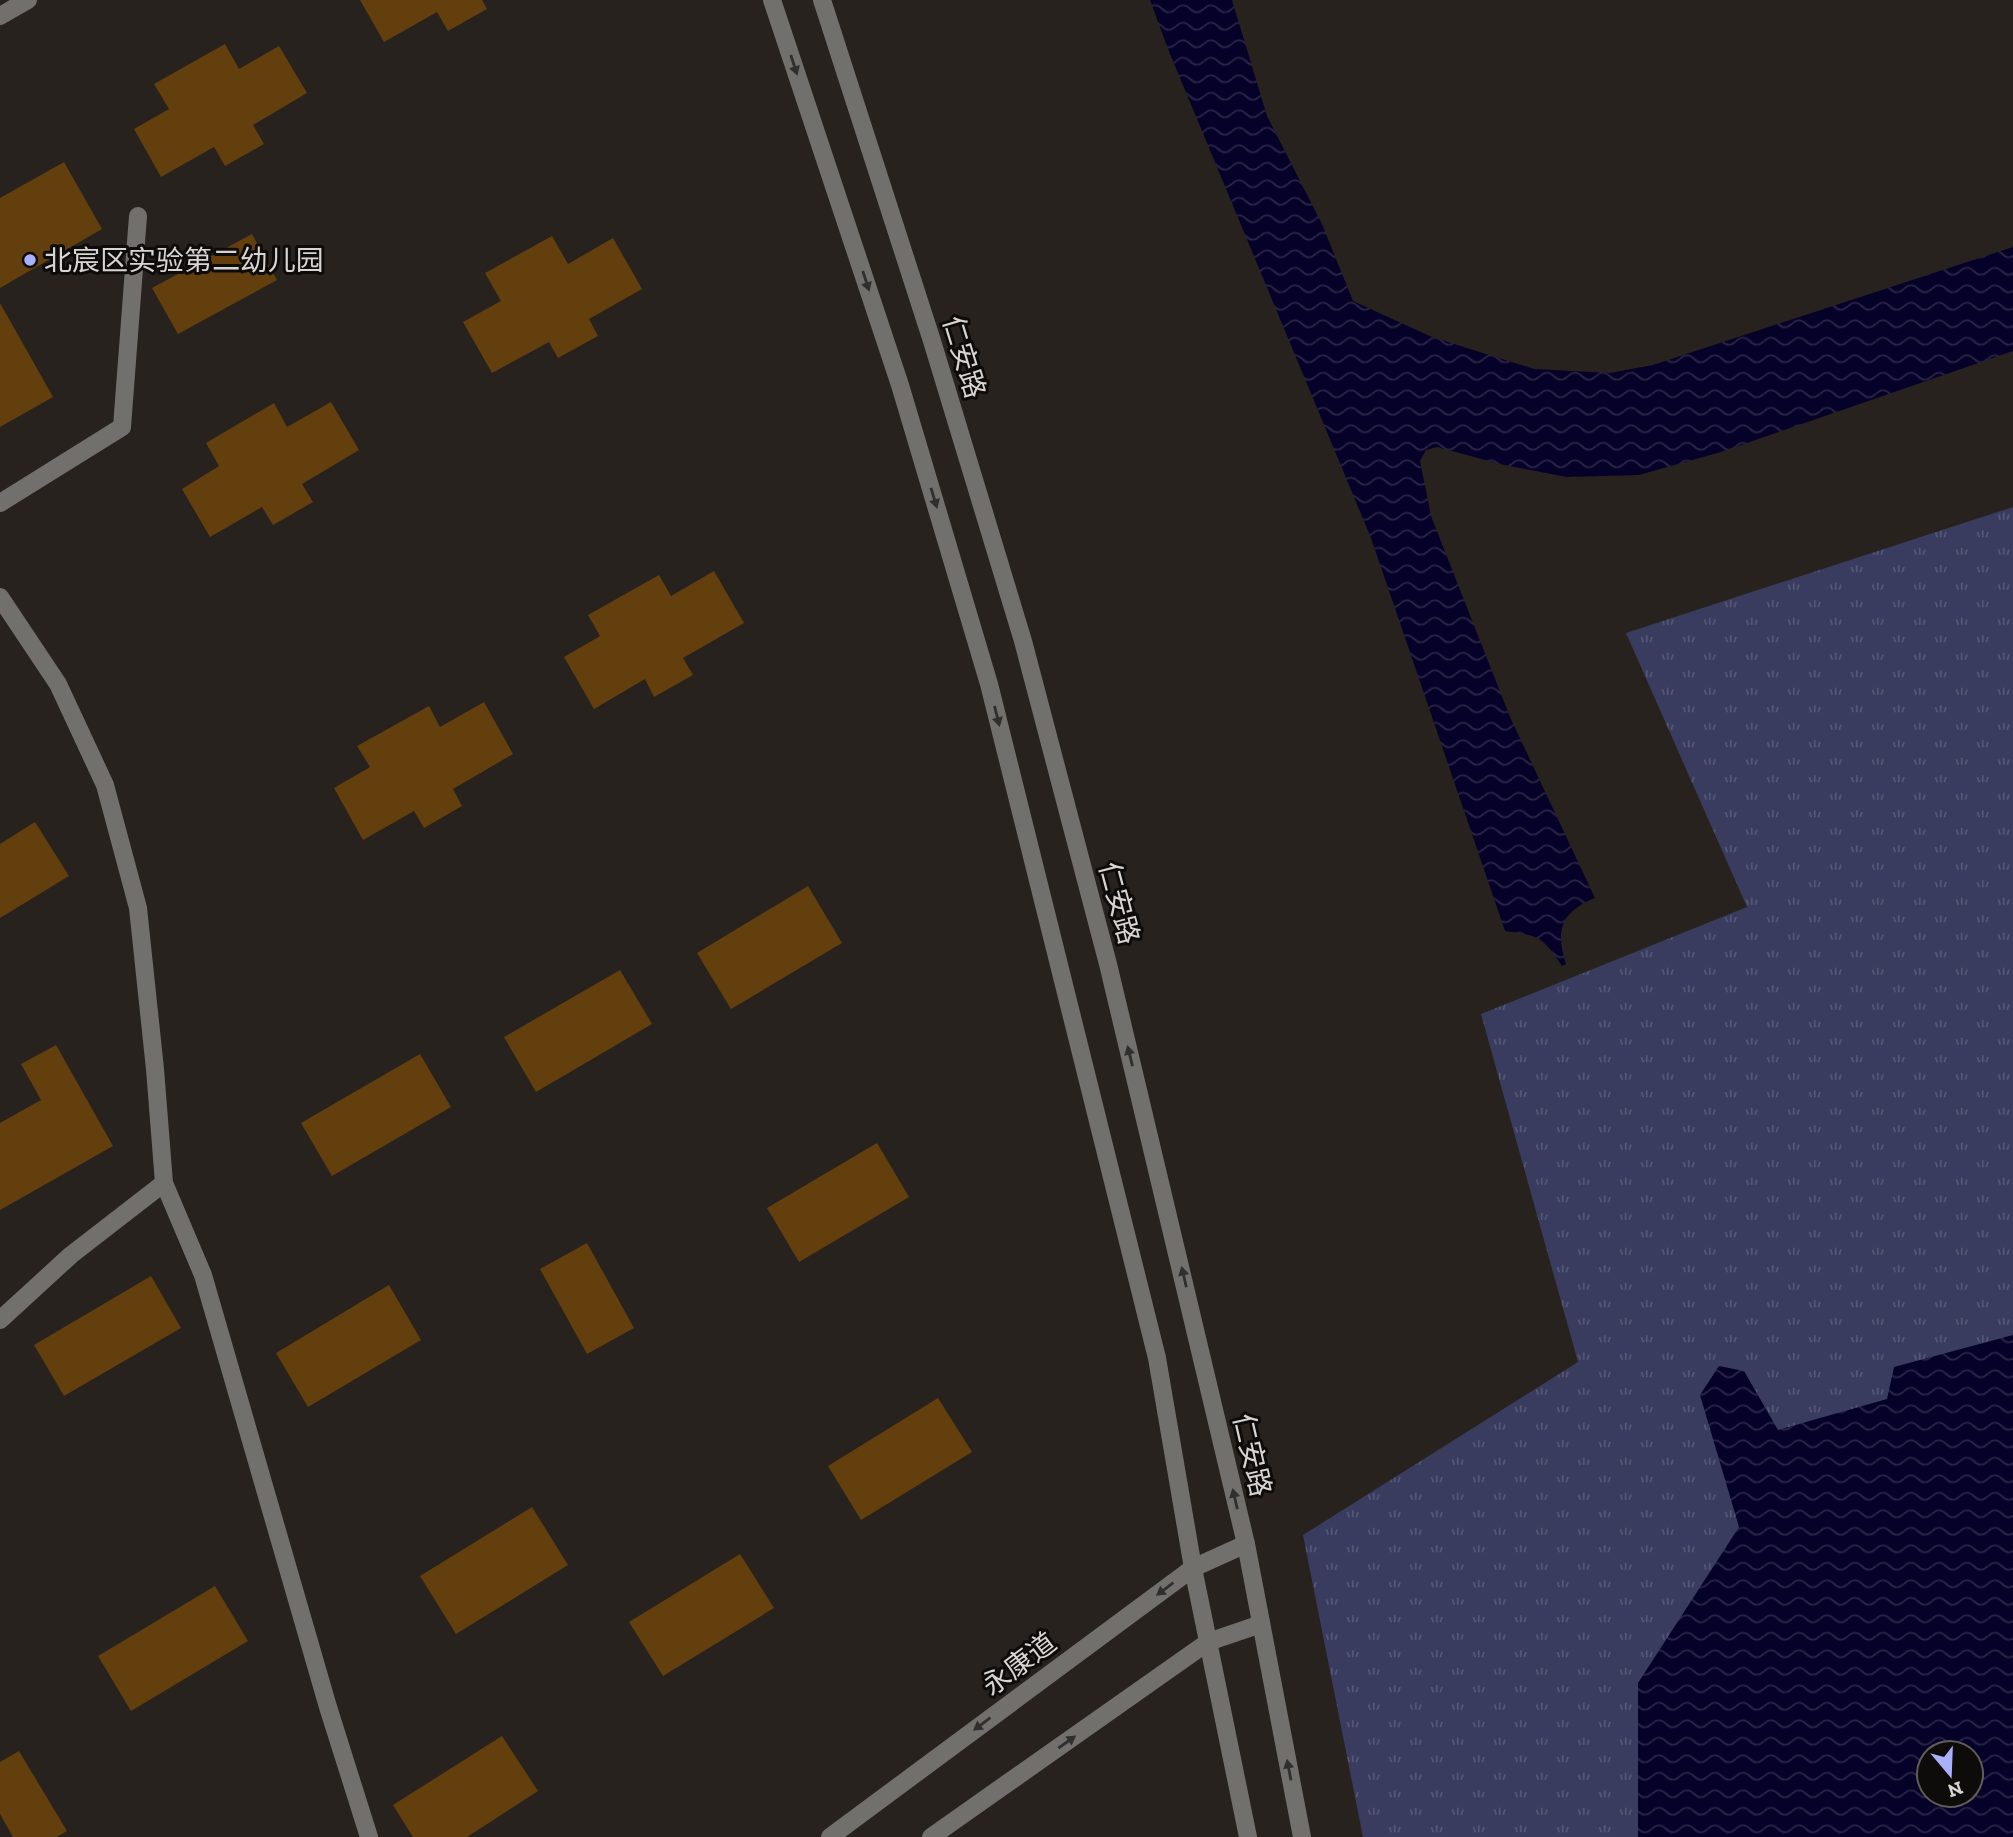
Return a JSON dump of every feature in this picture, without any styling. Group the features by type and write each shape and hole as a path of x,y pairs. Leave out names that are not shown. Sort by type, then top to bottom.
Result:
{"street":[{"path":"0,16 28,0"},
{"path":"772,0 900,384 989,684 1157,1358 1193,1568 1248,1837"},
{"name":"仁安路","path":"822,0 932,341 1023,641 1111,977 1246,1544 1302,1837"},
{"path":"0,503 122,427 138,216"},
{"path":"0,597 58,684 105,785 138,908 164,1183 203,1275 328,1707 369,1837"},
{"path":"0,1320 71,1255 164,1183"},
{"name":"永康道","path":"830,1837 1193,1568 1246,1544"},
{"path":"931,1837 1208,1642 1261,1624"}],"green space":[{"path":"2013,507 2013,1837 1363,1837 1303,1535 1578,1362 1481,1014 1747,907 1626,633"}],"water":[{"path":"1150,0 1232,0 1267,116 1322,224 1353,301 1432,337 1534,369 1610,373 1653,365 2013,247 2013,351 1721,452 1639,475 1567,477 1504,465 1437,447 1426,450 1420,461 1431,516 1510,717 1595,898 1575,909 1564,923 1561,941 1566,964 1562,966 1539,939 1505,931 1371,538"},
{"path":"2013,1335 2013,1837 1638,1837 1638,1683 1739,1527 1700,1395 1719,1366 1744,1371 1778,1430 1887,1399 1894,1367"}],"building":[{"path":"360,0 482,0 487,9 448,31 437,12 384,42"},
{"path":"225,44 239,69 279,46 307,93 253,125 264,144 225,166 214,147 161,177 134,129 169,109 154,84"},
{"path":"64,162 102,229 0,288 0,198"},
{"path":"252,234 277,280 178,334 152,288"},
{"path":"552,236 568,264 613,238 642,289 589,319 598,336 558,358 549,342 492,373 463,322 501,301 485,273"},
{"path":"0,303 53,397 0,427"},
{"path":"331,402 359,450 302,484 313,502 273,525 262,507 210,537 182,489 219,466 206,443 274,403 287,427"},
{"path":"714,571 744,623 683,658 693,675 654,697 645,679 594,709 564,657 600,636 588,615 659,575 671,596"},
{"path":"484,702 513,754 453,789 462,806 424,828 414,811 363,840 334,788 370,767 357,746 429,706 440,727"},
{"path":"35,822 69,876 0,918 0,844"},
{"path":"808,886 842,943 731,1009 697,953"},
{"path":"620,970 652,1024 536,1092 504,1037"},
{"path":"56,1045 113,1146 0,1210 0,1123 41,1100 21,1064"},
{"path":"420,1054 451,1107 332,1176 301,1123"},
{"path":"877,1143 909,1197 799,1262 767,1208"},
{"path":"587,1243 634,1328 587,1354 540,1269"},
{"path":"151,1276 181,1328 64,1396 34,1345"},
{"path":"389,1285 421,1340 308,1407 276,1353"},
{"path":"938,1398 972,1452 861,1520 828,1466"},
{"path":"532,1507 568,1565 456,1634 420,1576"},
{"path":"740,1554 774,1608 663,1676 629,1622"},
{"path":"215,1586 248,1641 131,1711 98,1656"},
{"path":"502,1736 538,1791 467,1837 413,1837 393,1805"},
{"path":"19,1751 67,1831 57,1837 13,1837 0,1814 0,1762"}],"place":[{"name":"北宸区实验第二幼儿园","path":"30,260"}]}
